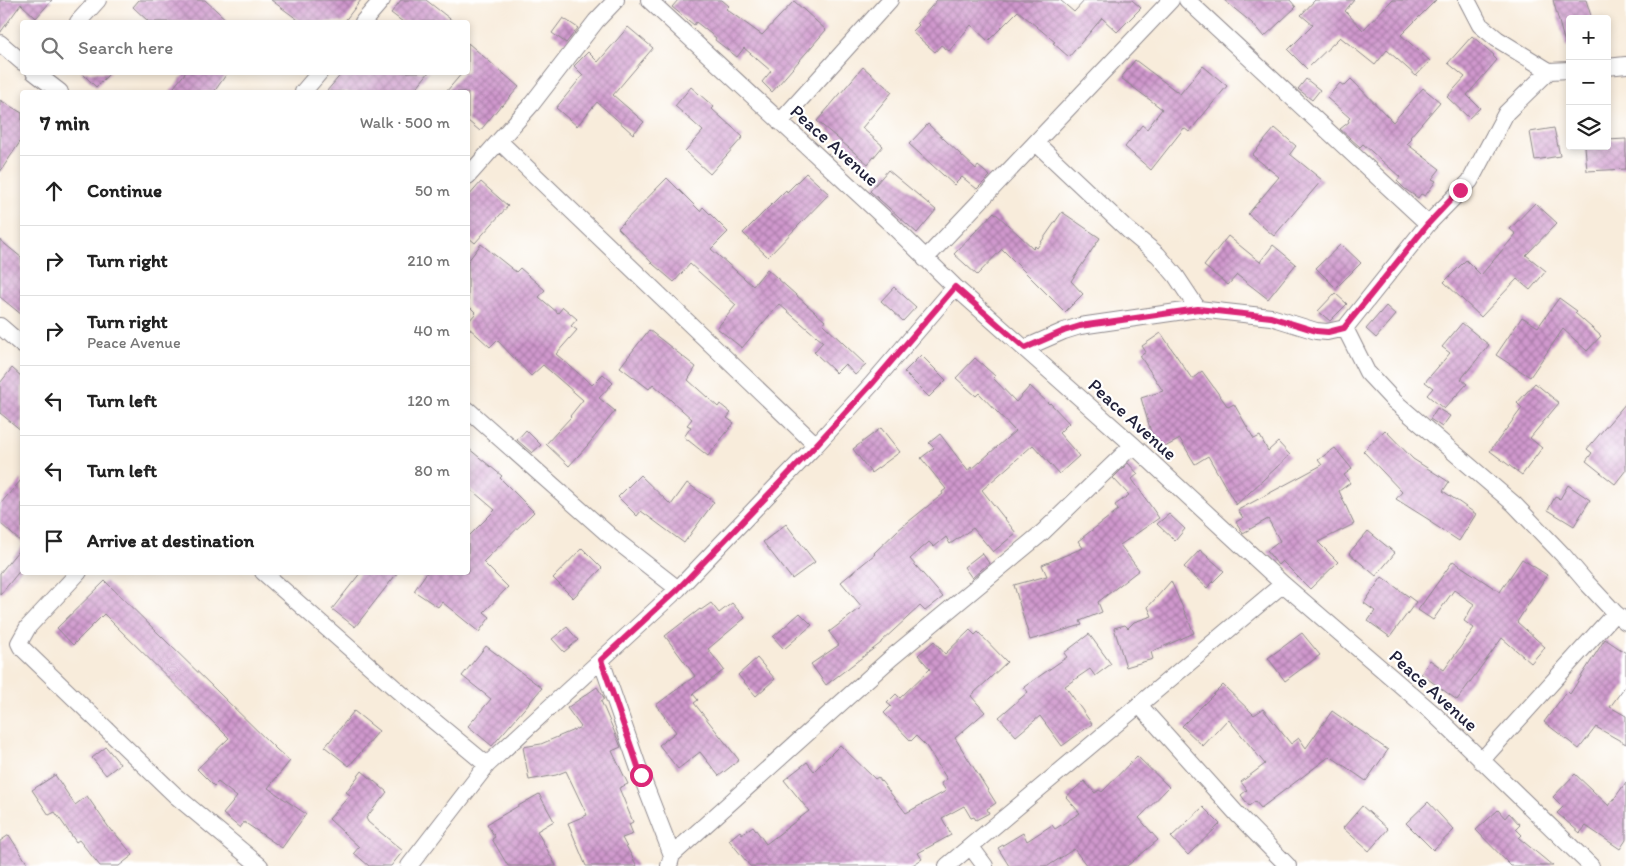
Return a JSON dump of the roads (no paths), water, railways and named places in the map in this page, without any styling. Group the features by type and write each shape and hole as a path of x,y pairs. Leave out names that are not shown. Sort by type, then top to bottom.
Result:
{"street":[{"path":"80,20 98,0"},
{"path":"365,20 382,0"},
{"path":"470,174 532,105 596,21 616,0"},
{"name":"Peace Avenue","path":"649,0 892,225 955,287 1133,445 1283,584 1434,714 1589,866"},
{"path":"780,122 890,0"},
{"path":"925,259 1171,0"},
{"path":"1187,0 1428,224"},
{"path":"1467,0 1480,25 1497,39 1548,71 1566,70"},
{"path":"0,43 20,60"},
{"path":"1611,67 1626,65"},
{"path":"1025,348 1080,326 1198,309 1271,317 1316,331 1328,332 1344,328 1428,224 1470,180 1506,113 1548,71"},
{"path":"38,75 57,90"},
{"path":"305,90 317,75"},
{"path":"499,141 816,445"},
{"path":"1036,142 1128,230 1158,255 1176,276 1198,309"},
{"path":"409,866 487,765 678,589 816,445 871,385 955,287"},
{"path":"0,326 20,343"},
{"path":"1344,328 1367,372 1394,400 1514,504 1621,617 1481,761"},
{"path":"470,412 609,535 678,589"},
{"path":"601,660 670,860 891,658 1043,532 1133,445"},
{"path":"76,575 28,627 19,642 21,647 175,795 260,866"},
{"path":"266,575 405,697 487,765"},
{"path":"947,866 1283,584"},
{"path":"1139,705 1238,815 1288,866"},
{"path":"971,847 985,866"}]}
